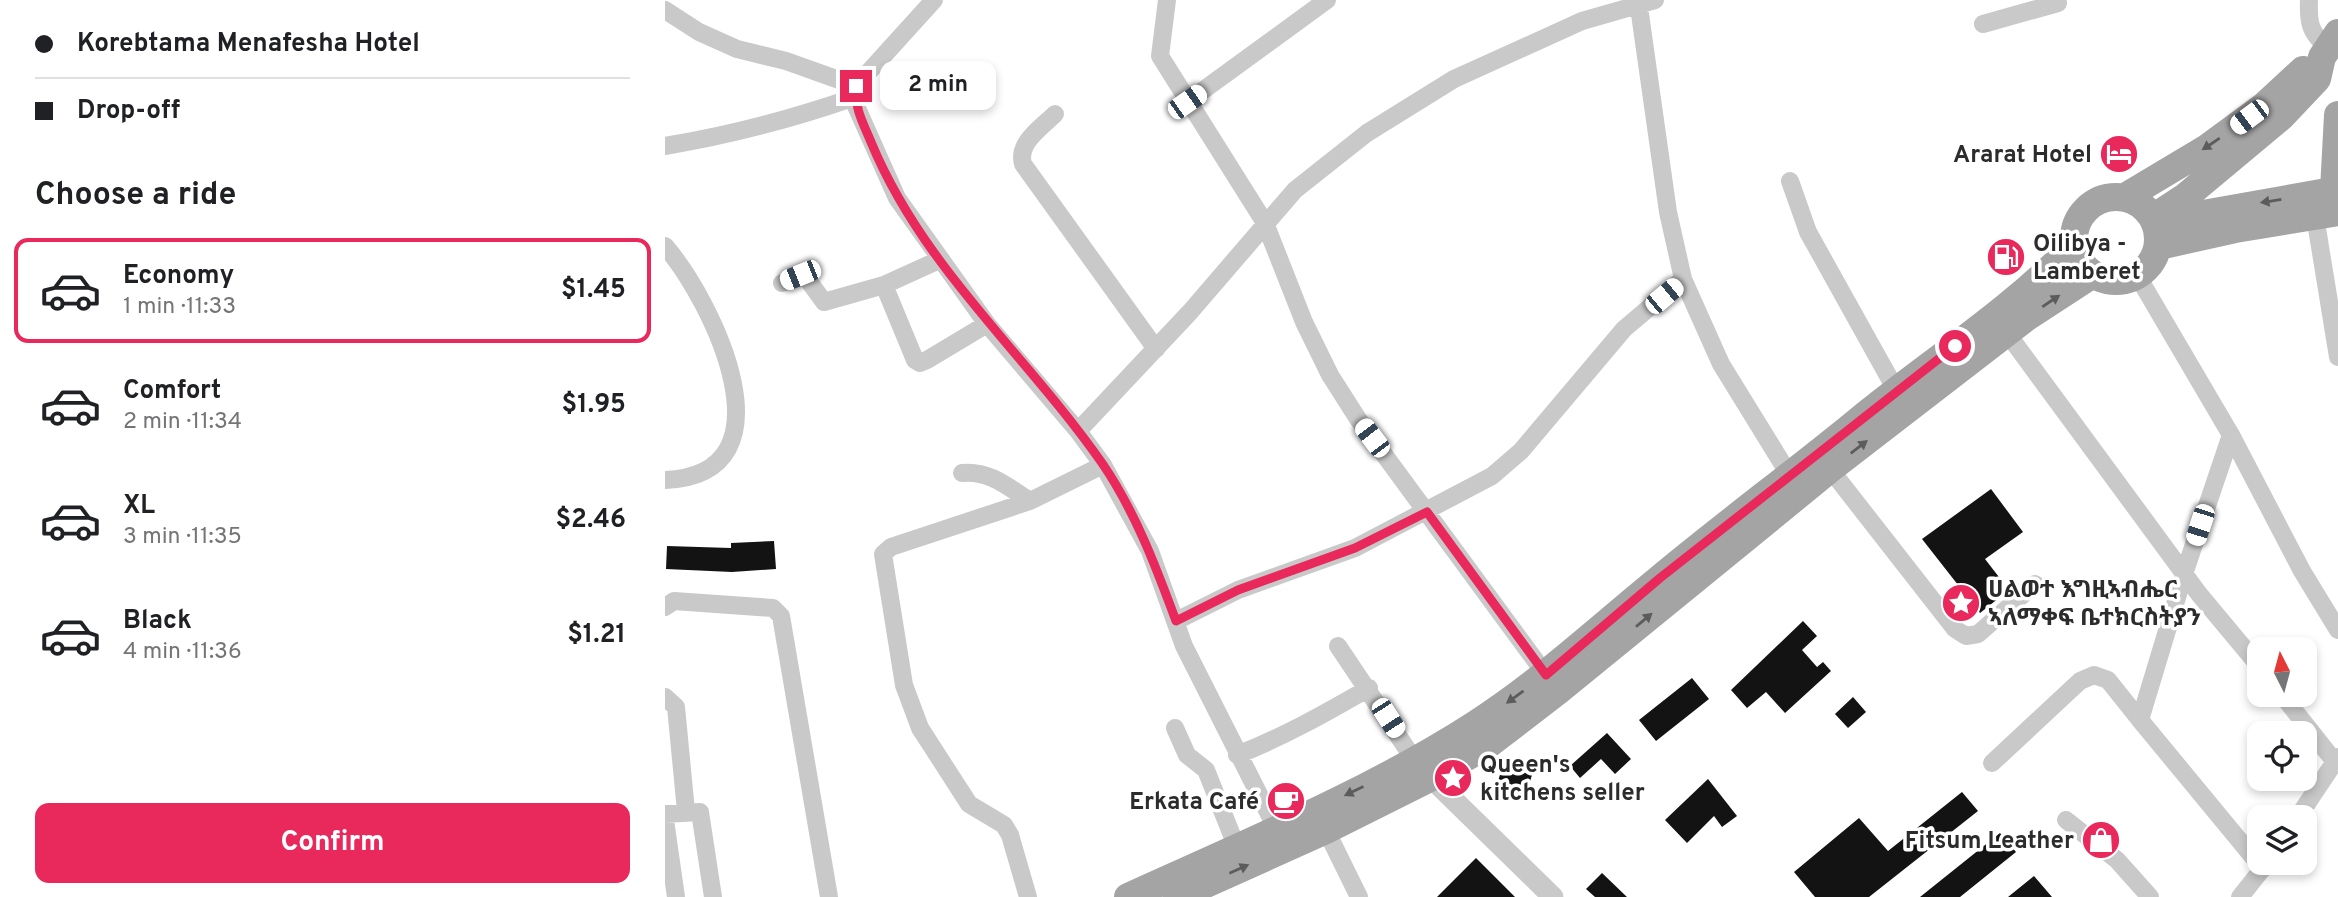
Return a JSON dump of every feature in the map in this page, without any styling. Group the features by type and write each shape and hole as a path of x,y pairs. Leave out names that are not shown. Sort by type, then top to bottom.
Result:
{"main road":[{"path":"2125,197 2207,148 2329,46"},
{"path":"2156,229 2138,202 2125,197 2112,197 2087,208 2079,219 2074,245 2078,256 2093,274 2116,281 2137,275 2149,266 2156,229 2216,172 2282,116 2317,79 2329,46"},
{"path":"2156,229 2331,202 2338,115"},
{"path":"1177,897 1326,830 1422,770 1478,723 1546,675 1660,578 1896,390 2029,290 2074,245"},
{"path":"1128,897 1276,828 1489,744 1830,469 2007,333 2093,274"}],"street":[{"path":"665,146 749,130 855,92 934,0"},
{"path":"1167,0 1160,56 1265,223 1304,322 1330,375 1358,419 1546,675"},
{"path":"1187,102 1327,0"},
{"path":"2309,0 2308,22 2314,36 2329,46"},
{"path":"1983,24 2061,1"},
{"path":"1078,431 1156,349 1296,190 1367,133 1454,79 1582,21 1644,2 1668,212 1683,279 1721,364 1790,476"},
{"path":"665,10 699,32 737,49 786,61 855,92 884,174 939,260 987,324 1078,431 1103,465 1150,551 1184,646 1276,828"},
{"path":"1055,114 1024,145 1021,155 1023,164 1156,349"},
{"path":"1790,181 1808,232 1896,390"},
{"path":"2331,202 2338,357"},
{"path":"665,247 684,268 715,329 732,375 737,406 734,437 717,461 680,479 665,480"},
{"path":"782,283 805,275 824,302 884,285 939,260"},
{"path":"2137,275 2231,435 2302,571 2338,630"},
{"path":"1176,621 1238,590 1355,548 1492,475 1521,451 1625,329 1683,279"},
{"path":"884,285 915,359 920,363 987,324"},
{"path":"2007,333 2185,571 2199,594 2247,652"},
{"path":"2140,720 2185,571 2231,435"},
{"path":"1028,897 1010,835 1004,825 969,804 920,727 904,685 883,554 891,547 1030,501 1103,465"},
{"path":"1830,469 1955,629 1966,636 1979,634 2035,584"},
{"path":"962,473 979,472 989,475 1030,501"},
{"path":"665,607 674,601 773,608 781,616 829,897"},
{"path":"1338,646 1369,688 1422,770 1553,897"},
{"path":"1992,763 2080,681 2094,675 2108,680 2247,845"},
{"path":"1237,755 1295,730 1369,688"},
{"path":"665,697 676,707 686,811"},
{"path":"2292,707 2337,760 2306,805"},
{"path":"1175,728 1187,755 1206,770 1237,848"},
{"path":"665,814 700,812 713,897"},
{"path":"665,820 676,897"},
{"path":"2066,820 2117,860 2150,897"},
{"path":"1326,830 1359,897"},
{"path":"2242,896 2258,875"}],"building":[{"path":"1991,489 2023,532 1985,559 2009,590 1980,613 1922,539"},
{"path":"774,541 776,569 732,572 666,569 667,546 731,548 731,543"},
{"path":"1803,621 1817,636 1802,650 1817,667 1823,662 1831,671 1785,713 1766,692 1747,708 1731,690"},
{"path":"1692,678 1709,699 1656,741 1639,720"},
{"path":"1853,697 1866,712 1848,728 1835,714"},
{"path":"1607,733 1631,759 1615,774 1601,759 1580,778 1570,766"},
{"path":"1503,765 1532,775 1527,791 1498,781"},
{"path":"1708,779 1737,816 1722,827 1714,816 1687,843 1665,820"},
{"path":"1962,792 1978,811 1869,897 1815,897 1794,872 1859,818 1888,851"},
{"path":"2000,833 2016,852 1960,897 1920,897"},
{"path":"1476,858 1515,897 1437,897"},
{"path":"1602,873 1627,897 1595,897 1586,889"},
{"path":"2034,876 2052,897 2008,897"}],"place":[{"name":"Ararat Hotel","path":"2119,154"},
{"name":"Oilibya - Lamberet","path":"2006,257"},
{"name":"ሀልወተ እግዚኣብሔር ኣለማቀፍ ቤተክርስትያን","path":"1961,603"},
{"name":"Queen's kitchens seller","path":"1453,778"},
{"name":"Erkata Café","path":"1286,801"},
{"name":"Fitsum Leather","path":"2101,840"}],"route":[{"path":"856,86 856,106 884,174 897,198 987,324 1078,431 1103,465 1150,551 1176,621 1238,590 1355,548 1427,512 1546,675 1660,578 1955,346"}]}
